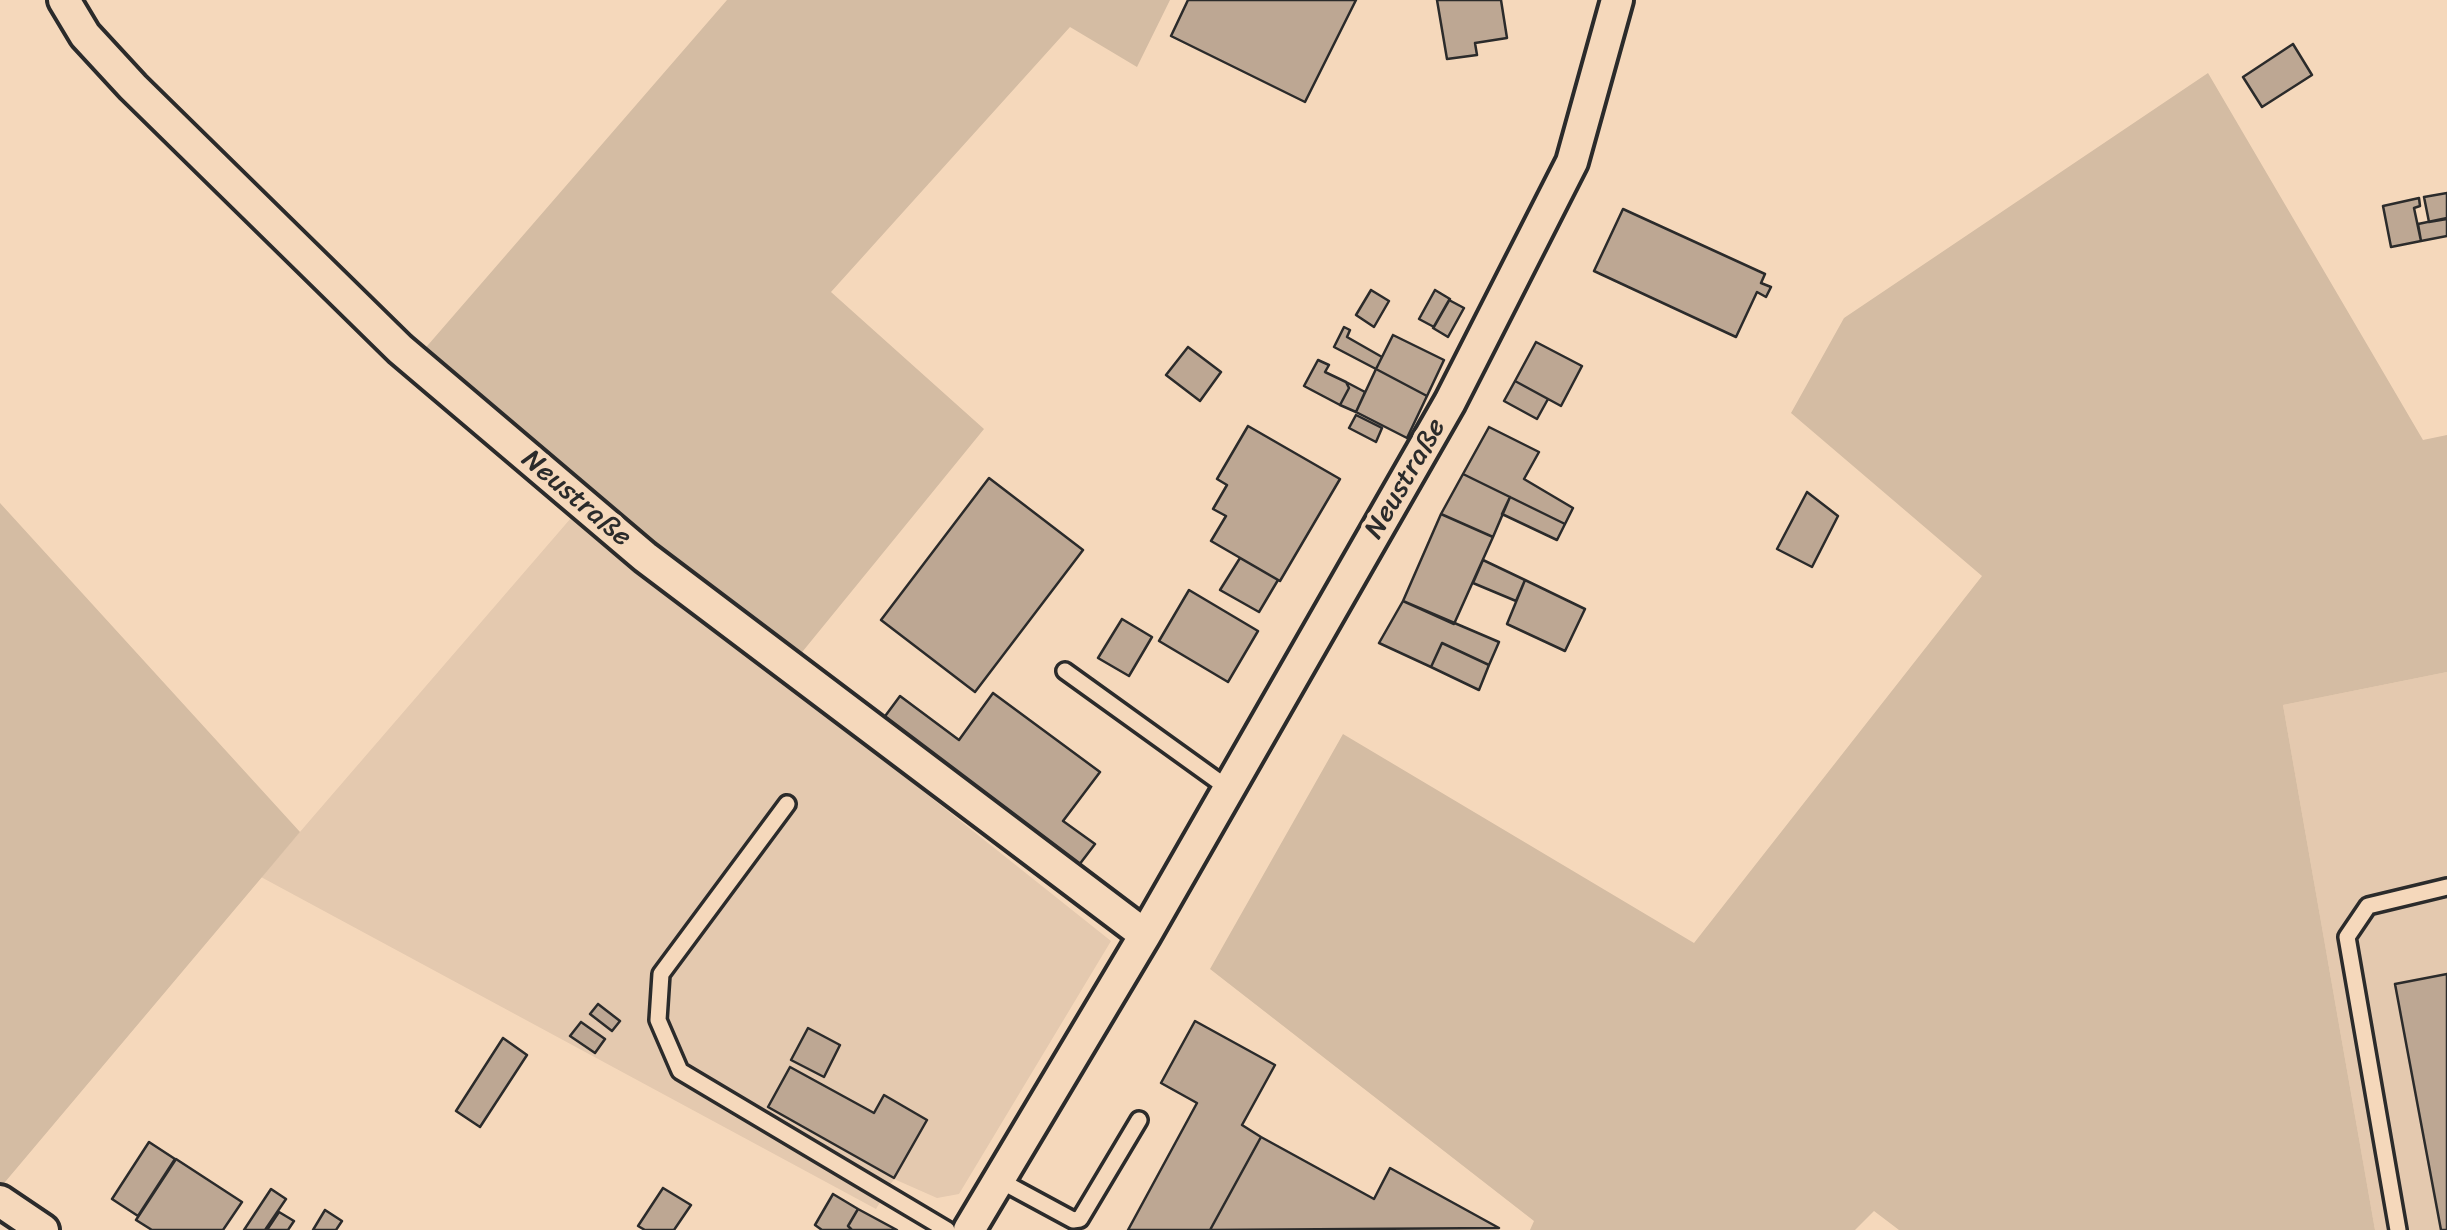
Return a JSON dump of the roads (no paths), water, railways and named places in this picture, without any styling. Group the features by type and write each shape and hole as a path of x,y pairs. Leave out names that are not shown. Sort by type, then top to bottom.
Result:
{"street":[{"name":"Neustraße","path":"64,0 85,35 133,86 400,349 645,557 1145,935"},
{"name":"Neustraße","path":"970,1230 1145,935 1450,402 1572,162 1617,0"},
{"path":"0,1201 43,1230"}],"lane":[{"path":"1066,671 1229,789"},
{"path":"787,804 662,974 658,1020 680,1071 947,1230"},
{"path":"2398,1230 2347,937 2368,906 2447,887"},
{"path":"999,1180 1073,1220 1080,1219 1139,1120"}]}
